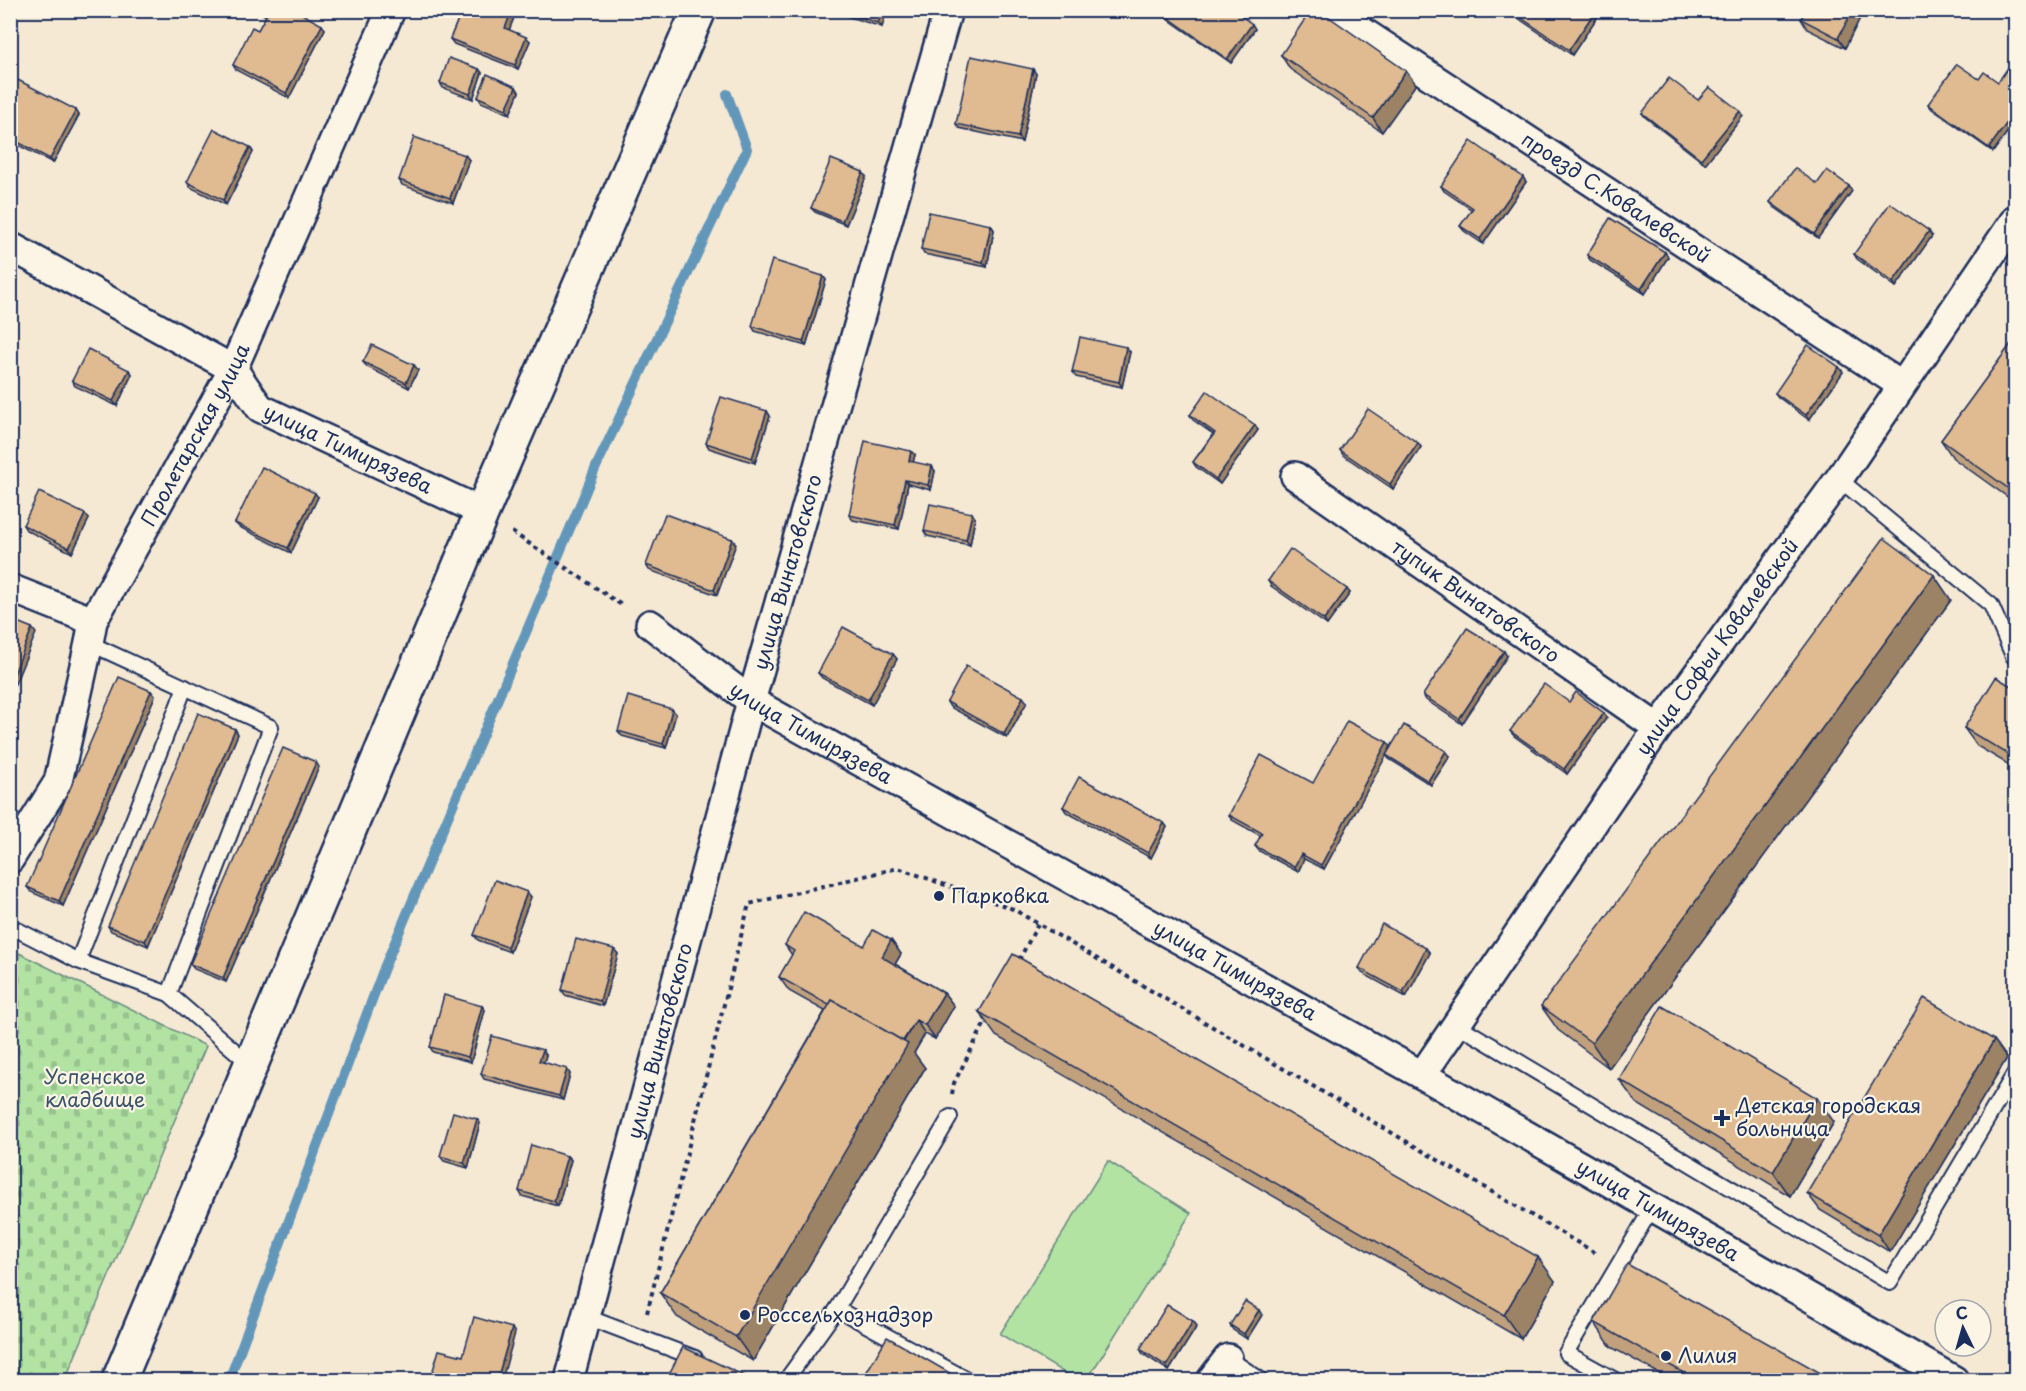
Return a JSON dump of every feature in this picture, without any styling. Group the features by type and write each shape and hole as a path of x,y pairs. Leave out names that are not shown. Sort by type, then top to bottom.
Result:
{"main road":[{"path":"119,1380 482,512 699,10"}],"street":[{"name":"Пролетарская улица","path":"10,859 58,782 91,632 233,369 391,10"},
{"name":"улица Винатовского","path":"569,1380 751,701 948,10"},
{"name":"проезд С.Ковалевской","path":"1330,10 1902,385"},
{"name":"улица Софьи Ковалевской","path":"1422,1075 1658,728 1839,479 2016,218"},
{"name":"улица Тимирязева","path":"10,246 233,369 260,408 482,512"},
{"name":"тупик Винатовского","path":"1295,476 1658,728"},
{"path":"10,588 91,632"},
{"name":"улица Тимирязева","path":"650,624 751,701 1422,1075 1954,1380"},
{"path":"1211,1380 1228,1358"}],"lane":[{"path":"1839,479 1991,605 2013,657 2016,658"},
{"path":"91,632 185,687 271,727 169,994"},
{"path":"78,961 185,687"},
{"path":"10,926 78,961 169,994 251,1064"},
{"path":"1456,1023 1890,1283 2016,1071"},
{"path":"786,1380 837,1309 950,1118"},
{"path":"1615,1380 1566,1353 1652,1208"},
{"path":"837,1309 968,1380"},
{"path":"587,1317 703,1362"},
{"path":"1228,1358 1261,1380"}],"path":[{"path":"529,543 650,624"},
{"path":"641,1338 749,904 898,868 1013,909 1618,1266"},
{"path":"1016,966 1038,924"},
{"path":"950,1118 954,1083 993,1009"}],"green space":[{"name":"Успенское кладбище","path":"11,949 206,1046 65,1380 11,1380"},
{"path":"1108,1161 1191,1213 1087,1380 1076,1380 1000,1334"}],"building":[{"path":"261,10 295,10 322,25 286,93 233,65 252,27 258,30 267,14"},
{"path":"462,10 512,10 505,28 526,37 515,65 450,39"},
{"path":"839,10 882,10 878,23"},
{"path":"1158,10 1233,10 1252,24 1227,59"},
{"path":"1311,10 1319,10 1406,71 1373,118 1281,55"},
{"path":"1512,10 1596,10 1569,50"},
{"path":"1806,10 1853,10 1838,38 1801,19"},
{"path":"971,56 1033,69 1018,137 956,124"},
{"path":"449,58 479,69 470,94 440,83"},
{"path":"2012,62 2016,65 2016,110 1989,148 1928,104 1957,64 1979,79 1984,72 1998,82"},
{"path":"487,74 516,87 506,109 478,97"},
{"path":"14,78 76,110 50,159 10,138 10,84"},
{"path":"1669,78 1698,100 1709,87 1740,111 1701,159 1642,113"},
{"path":"214,129 250,147 223,200 187,182"},
{"path":"414,137 465,155 450,198 399,180"},
{"path":"1471,141 1523,177 1480,239 1460,226 1473,208 1441,186"},
{"path":"831,159 863,172 842,221 811,208"},
{"path":"1795,168 1817,184 1827,170 1849,186 1814,234 1770,202"},
{"path":"1890,203 1929,231 1893,282 1854,254"},
{"path":"929,212 991,225 983,262 921,249"},
{"path":"1610,218 1665,252 1641,289 1587,255"},
{"path":"772,260 823,276 803,342 752,326"},
{"path":"1080,337 1126,347 1119,382 1072,372"},
{"path":"2016,337 2016,494 1941,440"},
{"path":"372,345 414,365 406,383 363,362"},
{"path":"1808,345 1839,367 1806,415 1775,393"},
{"path":"88,349 129,370 113,401 72,381"},
{"path":"1207,391 1255,425 1216,479 1193,462 1215,433 1190,415"},
{"path":"721,397 767,411 752,458 706,443"},
{"path":"1368,409 1418,443 1390,484 1340,450"},
{"path":"865,441 911,451 909,461 932,466 928,485 905,480 895,525 849,515"},
{"path":"262,467 315,493 288,548 235,523"},
{"path":"39,492 85,514 69,548 23,525"},
{"path":"930,504 972,513 966,540 924,531"},
{"path":"665,514 732,539 714,590 646,565"},
{"path":"1884,538 1934,575 1592,1043 1541,1006"},
{"path":"1290,549 1347,589 1324,620 1268,581"},
{"path":"10,619 32,628 12,679 10,678"},
{"path":"843,627 893,654 868,700 818,673"},
{"path":"1467,628 1504,651 1459,719 1423,695"},
{"path":"966,666 1023,697 1004,734 947,702"},
{"path":"119,677 151,691 59,901 27,887"},
{"path":"1996,677 2016,689 2016,759 1964,728"},
{"path":"1544,684 1569,702 1576,692 1604,713 1564,769 1510,731"},
{"path":"628,696 672,709 663,744 618,731"},
{"path":"198,713 235,729 145,941 108,926"},
{"path":"1347,721 1387,742 1321,865 1301,854 1294,867 1255,846 1262,833 1229,815 1261,755 1313,783"},
{"path":"1404,725 1446,751 1428,781 1386,755"},
{"path":"283,748 316,762 223,978 190,964"},
{"path":"1079,777 1164,823 1148,853 1063,807"},
{"path":"495,880 527,892 507,947 474,935"},
{"path":"804,912 864,946 873,930 891,940 882,957 944,993 925,1025 916,1020 903,1041 832,1000 829,1005 779,977 794,951 785,945"},
{"path":"1382,924 1426,948 1403,992 1359,968"},
{"path":"576,939 614,949 600,1001 562,990"},
{"path":"1013,954 1538,1257 1504,1315 979,1012"},
{"path":"444,995 482,1006 468,1057 430,1047"},
{"path":"1924,998 1994,1040 1878,1235 1807,1193"},
{"path":"832,1000 908,1044 736,1337 660,1293"},
{"path":"1662,1006 1817,1098 1773,1172 1619,1079"},
{"path":"492,1036 543,1050 539,1061 567,1069 559,1096 481,1074"},
{"path":"453,1112 477,1119 464,1163 440,1156"},
{"path":"531,1145 567,1156 554,1201 519,1191"},
{"path":"1627,1264 1833,1380 1696,1380 1594,1322"},
{"path":"1245,1301 1259,1310 1244,1334 1230,1325"},
{"path":"1167,1305 1193,1321 1166,1366 1140,1349"},
{"path":"474,1317 512,1328 497,1380 430,1380 439,1350 463,1356"},
{"path":"887,1337 962,1380 862,1380"},
{"path":"683,1347 753,1380 666,1380"}],"waterway":[{"path":"229,1380 384,968 596,467 747,149 727,94"}],"place":[{"name":"Парковка","path":"939,896"},
{"name":"Детская городская больница","path":"1722,1118"},
{"name":"Россельхознадзор","path":"745,1315"},
{"name":"Лилия","path":"1666,1356"}]}
